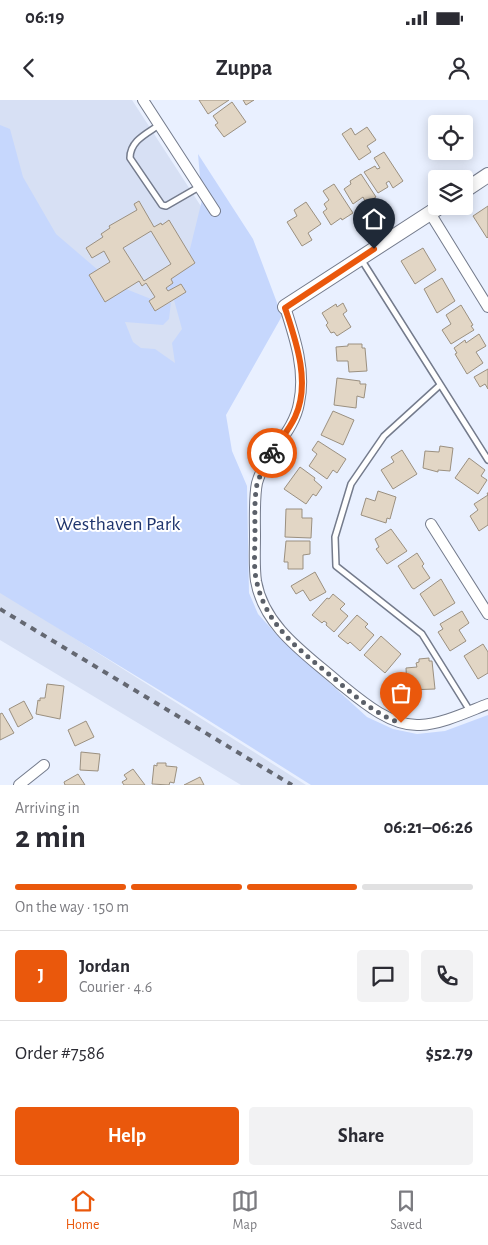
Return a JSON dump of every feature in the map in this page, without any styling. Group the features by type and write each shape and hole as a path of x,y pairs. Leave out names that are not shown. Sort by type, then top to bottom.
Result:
{"street":[{"path":"143,100 215,211"},
{"path":"473,185 488,175"},
{"path":"428,215 285,308 299,357 301,391 296,416 274,450 257,483 255,523 256,583 267,610 279,629 360,700 393,720 419,725 441,720 488,704"},
{"path":"438,215 488,307"},
{"path":"431,524 488,614"},
{"path":"19,785 44,765"}],"lane":[{"path":"159,125 138,139 133,145 130,158 162,205 166,206 201,191"},
{"path":"361,258 488,460"},
{"path":"440,385 384,436 351,484 335,537 336,566 422,634 470,711"}],"shaded area":[{"path":"0,100 132,100 265,305 130,393 0,282"},
{"path":"0,591 306,785 241,785 0,640"}],"green space":[{"name":"Westhaven Park","path":"0,125 10,129 23,177 56,234 98,270 89,275 105,301 126,289 151,299 149,301 155,311 171,302 169,319 163,325 125,322 133,342 141,348 155,349 175,363 172,343 182,329 174,300 186,292 181,284 168,291 166,288 173,283 171,279 189,253 202,200 198,154 253,239 282,316 226,415 232,451 247,486 249,593 258,614 278,636 367,717 393,729 417,734 445,731 488,715 488,785 311,785 0,593"}],"building":[{"path":"199,100 229,100 208,114"},
{"path":"243,100 254,100 246,105"},
{"path":"232,102 246,122 224,137 215,125 218,123 213,116"},
{"path":"367,127 376,140 367,146 371,152 359,160 342,134 351,128 355,135"},
{"path":"384,152 403,181 393,188 389,181 386,183 388,187 378,193 364,172 375,166 377,169 380,168 374,158"},
{"path":"361,174 376,197 366,203 363,197 353,204 344,189 351,184 350,181"},
{"path":"334,184 353,213 331,225 323,212 327,209 324,204 329,200 323,191"},
{"path":"139,201 154,227 161,223 162,225 169,220 195,263 171,279 173,283 166,288 168,291 181,284 186,292 155,311 149,301 155,297 146,283 142,286 139,281 105,302 89,275 110,262 104,251 92,258 86,248 103,237 101,234 110,228 109,226 137,210 134,204","holes":["151,231 171,264 144,281 123,248"]},
{"path":"306,202 321,224 308,233 312,240 302,246 287,222 297,216 294,210"},
{"path":"488,206 488,237 487,238 473,216"},
{"path":"423,248 436,270 415,284 401,261"},
{"path":"442,278 455,301 437,313 424,289"},
{"path":"343,303 347,311 343,314 351,327 337,336 334,332 331,333 322,313 336,304 337,307"},
{"path":"461,305 474,330 451,344 442,330 451,324 446,315"},
{"path":"479,334 486,346 476,352 483,363 467,374 455,354 457,353 454,348 465,340 466,343"},
{"path":"348,344 362,344 362,348 365,348 367,371 349,372 348,361 337,361 336,347 348,346"},
{"path":"488,369 488,389 485,384 480,387 474,377"},
{"path":"337,378 360,381 360,384 366,384 364,398 357,396 356,408 334,405"},
{"path":"333,411 354,420 343,445 321,435"},
{"path":"318,441 346,459 337,473 333,470 327,479 309,466 317,454 312,450"},
{"path":"440,446 453,448 450,471 438,470 438,472 423,468 425,451 439,452"},
{"path":"402,450 417,474 393,489 381,470 394,462 391,457"},
{"path":"469,458 485,470 481,476 487,480 478,494 455,478"},
{"path":"300,467 315,478 314,480 322,487 316,496 313,494 306,504 284,489"},
{"path":"378,491 396,497 390,519 387,518 386,523 361,515 366,498 375,501"},
{"path":"488,495 488,525 479,531 470,516 478,510 474,504"},
{"path":"286,509 302,509 302,518 312,518 311,538 285,537"},
{"path":"391,529 407,551 387,564 376,549 379,547 375,539"},
{"path":"286,541 310,541 310,554 303,555 303,569 288,569 288,562 284,562"},
{"path":"417,553 424,564 422,566 430,578 414,589 398,566"},
{"path":"315,572 326,592 310,601 303,590 296,594 291,586"},
{"path":"441,579 455,603 434,616 420,594"},
{"path":"333,594 345,604 340,609 348,616 334,632 326,625 327,623 324,621 322,623 312,615"},
{"path":"462,611 469,623 459,630 466,641 450,651 438,632 443,629 440,624"},
{"path":"357,615 368,624 365,627 374,635 360,651 350,642 348,644 338,636"},
{"path":"381,636 401,654 385,673 364,655"},
{"path":"483,644 488,652 488,673 478,679 464,656"},
{"path":"429,658 429,661 432,661 435,689 407,690 406,668 417,667 416,663 419,662 419,659"},
{"path":"47,684 64,686 60,719 36,714 38,700 40,701 40,698 45,698"},
{"path":"24,701 33,718 18,727 9,709"},
{"path":"2,713 14,733 0,740 0,714"},
{"path":"86,721 94,737 75,746 68,730"},
{"path":"81,752 100,754 98,771 80,770"},
{"path":"157,763 166,763 166,766 177,767 174,783 170,782 169,785 152,784 154,765 157,766"},
{"path":"133,769 145,785 124,785 122,782 127,779 124,775"},
{"path":"78,774 85,785 65,785 64,782"},
{"path":"200,777 204,785 184,785"}],"railway":[{"path":"0,609 292,785"}],"way so far":[{"path":"272,453 257,483 255,523 256,583 267,610 286,637 320,667 360,700 401,723"}],"route":[{"path":"272,453 296,416 301,391 298,350 285,308 374,249"}]}
